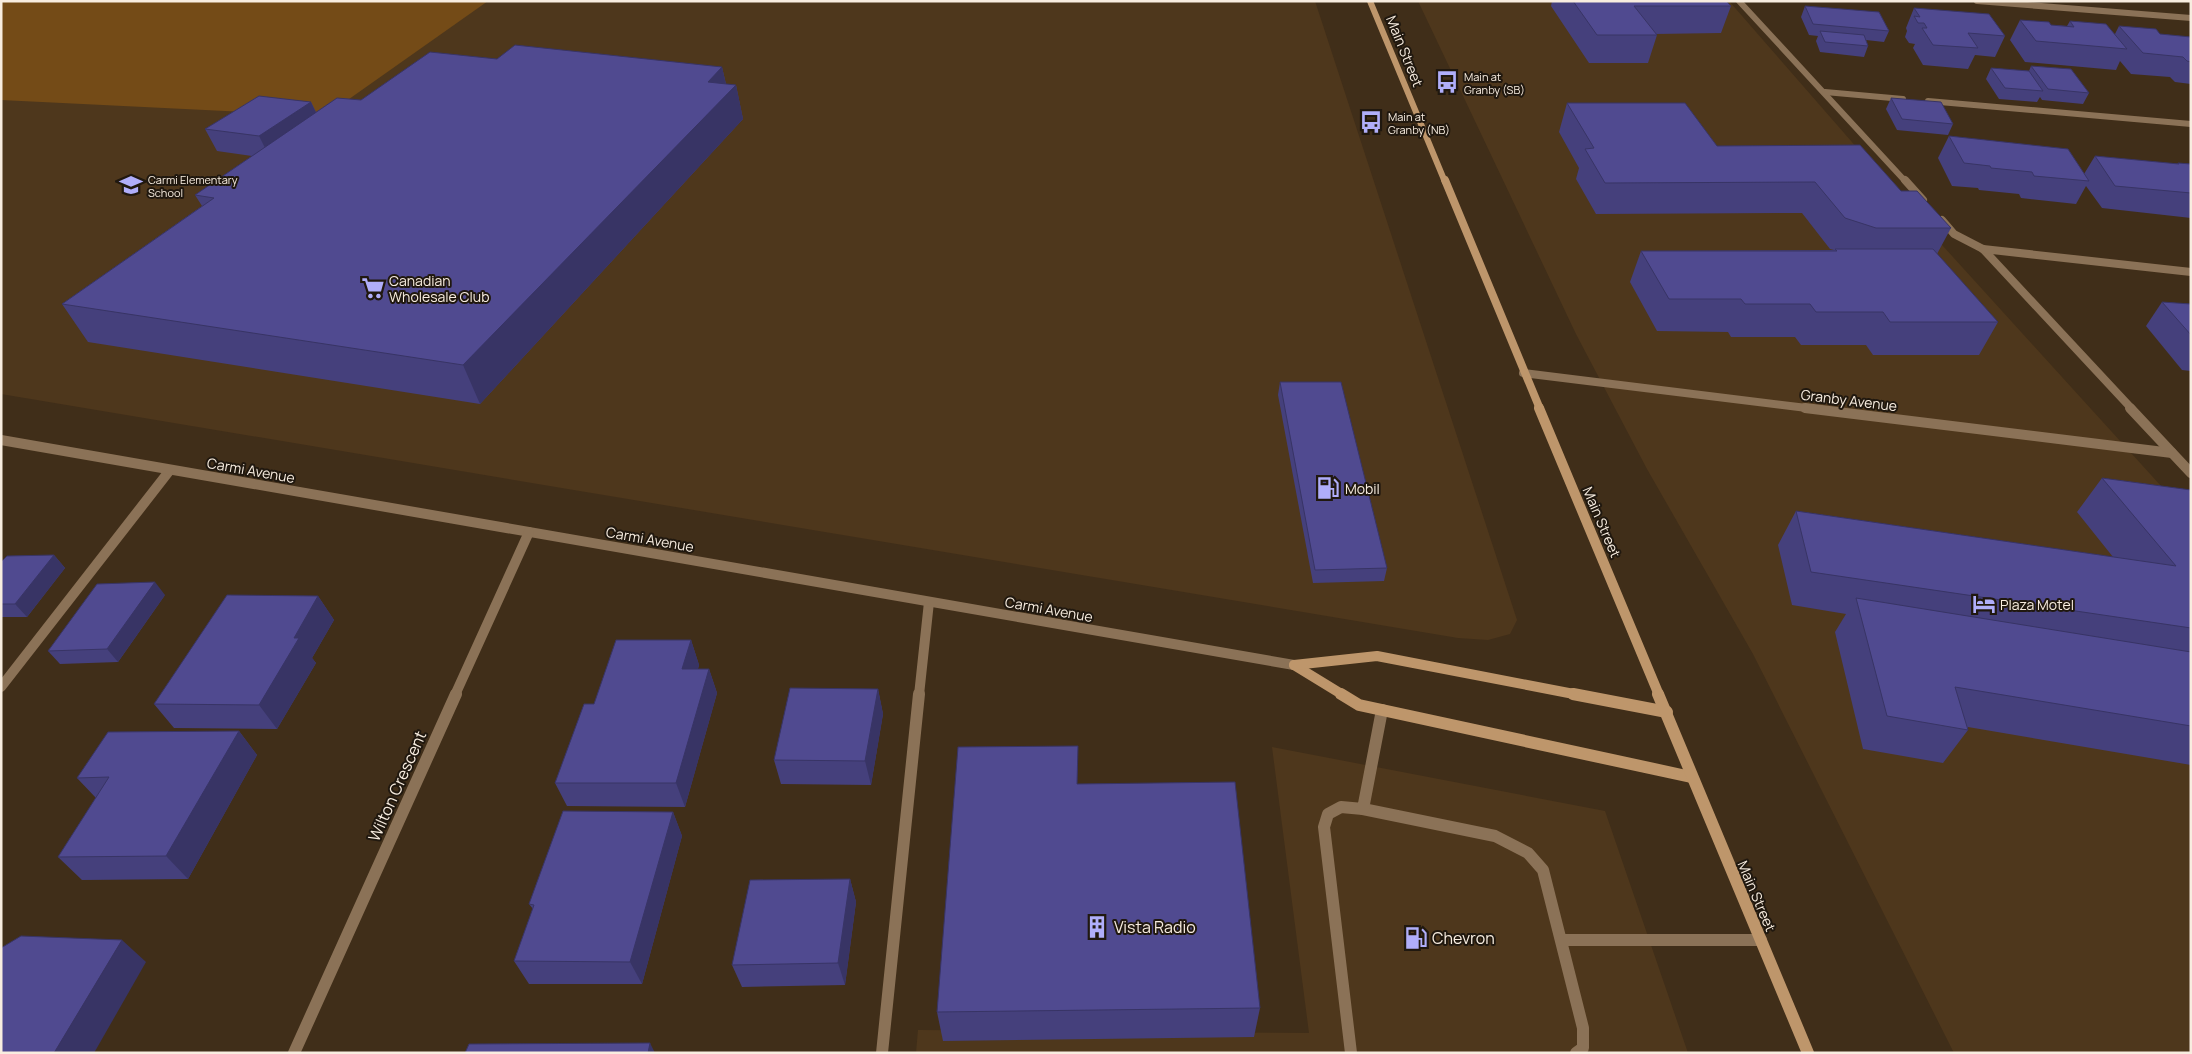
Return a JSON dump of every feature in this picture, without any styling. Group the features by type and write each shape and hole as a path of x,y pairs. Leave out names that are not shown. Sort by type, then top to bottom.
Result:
{"main road":[{"name":"Main Street","path":"1370,1 1523,374 1667,712 1692,777 1808,1053"},
{"path":"1294,665 1377,656 1667,712"},
{"path":"1294,665 1359,705 1692,777"}],"street":[{"path":"1739,1 1825,92 1928,206"},
{"path":"1977,1 2191,18"},
{"path":"1825,92 1914,100"},
{"path":"1924,101 2191,124"},
{"path":"1934,213 1954,234 1983,250 2191,473"},
{"path":"1983,250 2191,272"},
{"name":"Granby Avenue","path":"1523,374 2172,453"},
{"name":"Carmi Avenue","path":"1,440 1294,665"},
{"path":"1,687 170,470"},
{"name":"Wilton Crescent","path":"294,1053 529,532"},
{"path":"882,1053 929,602"},
{"path":"1363,809 1382,710"},
{"path":"1351,1053 1324,827 1328,814 1341,807 1363,809 1496,836 1528,852 1543,870 1562,940 1583,1028 1583,1048 1576,1053"},
{"path":"1562,940 1761,940"}],"shaded area":[{"path":"1,1 1315,1 1517,620 1510,634 1488,640 1458,638 1,394"},
{"path":"1,1 488,1 325,116 1,100"},
{"path":"1418,1 1729,1 1933,235 2191,519 2191,1053 1954,1053 1753,654 1647,469 1576,334"},
{"path":"1272,747 1605,811 1688,1053 916,1053 918,1030 1309,1033"}],"building":[{"path":"1573,1 1726,1 1731,6 1634,6 1657,35 1597,35"},
{"path":"1805,6 1879,12 1889,31 1813,24"},
{"path":"1914,8 1989,14 2005,36 1968,33 1978,48 1933,45 1922,28 1927,28 1924,23 1918,23 1914,16 1920,17"},
{"path":"2020,20 2049,22 2051,25 2074,27 2070,21 2106,24 2127,49 2036,41"},
{"path":"2119,26 2156,29 2160,34 2191,37 2191,62 2183,57 2143,53"},
{"path":"1820,31 1864,35 1868,46 1825,42"},
{"name":"Canadian Wholesale Club","path":"515,45 722,67 708,82 736,85 463,365 62,304 214,198 195,195 337,98 361,100 430,52 497,59"},
{"path":"2031,66 2071,69 2089,93 2048,89"},
{"path":"1991,68 2029,71 2043,91 2005,88"},
{"path":"259,96 311,102 259,136 205,129"},
{"path":"1891,98 1941,102 1953,124 1902,119"},
{"path":"1567,103 1685,103 1717,146 1860,145 1901,191 1917,191 1951,228 1876,228 1845,218 1815,182 1605,183 1585,149 1594,148"},
{"path":"1949,136 2068,149 2089,181 2034,176 2032,172 1964,163"},
{"path":"2095,156 2191,164 2191,193 2115,186"},
{"path":"1835,249 1933,249 1998,322 1890,322 1883,312 1816,312 1810,304 1745,304 1741,299 1669,299 1641,251 1837,251"},
{"path":"2162,302 2191,304 2191,335"},
{"name":"Mobil","path":"1280,382 1341,382 1387,568 1315,570"},
{"path":"2102,478 2191,490 2191,628 1811,572 1796,511 2176,566"},
{"path":"54,555 15,604 1,604 1,562 7,556"},
{"path":"155,582 107,649 48,651 97,584"},
{"path":"227,595 318,596 294,638 299,638 259,705 154,704"},
{"path":"1856,598 2191,652 2191,726 1955,687 1968,730 1887,716"},
{"path":"616,640 691,640 682,669 709,669 676,783 555,783 584,704 594,704"},
{"path":"790,688 878,689 865,761 774,760"},
{"path":"239,731 166,856 58,857 109,777 77,778 108,732"},
{"name":"Vista Radio","path":"1078,746 1077,784 1235,782 1260,1008 937,1012 958,747"},
{"path":"563,811 673,812 630,962 514,961 534,905 529,904"},
{"path":"850,879 838,963 732,965 750,880"},
{"path":"21,936 122,940 54,1053 1,1053 1,948"},
{"path":"650,1043 648,1053 465,1053 469,1044"}],"place":[{"name":"Main at Granby (SB)","path":"1447,82"},
{"name":"Main at Granby (NB)","path":"1371,122"},
{"name":"Carmi Elementary School","path":"131,185"},
{"name":"Canadian Wholesale Club","path":"373,288"},
{"name":"Mobil","path":"1328,488"},
{"name":"Plaza Motel","path":"1984,604"},
{"name":"Vista Radio","path":"1097,927"},
{"name":"Chevron","path":"1416,938"}]}
